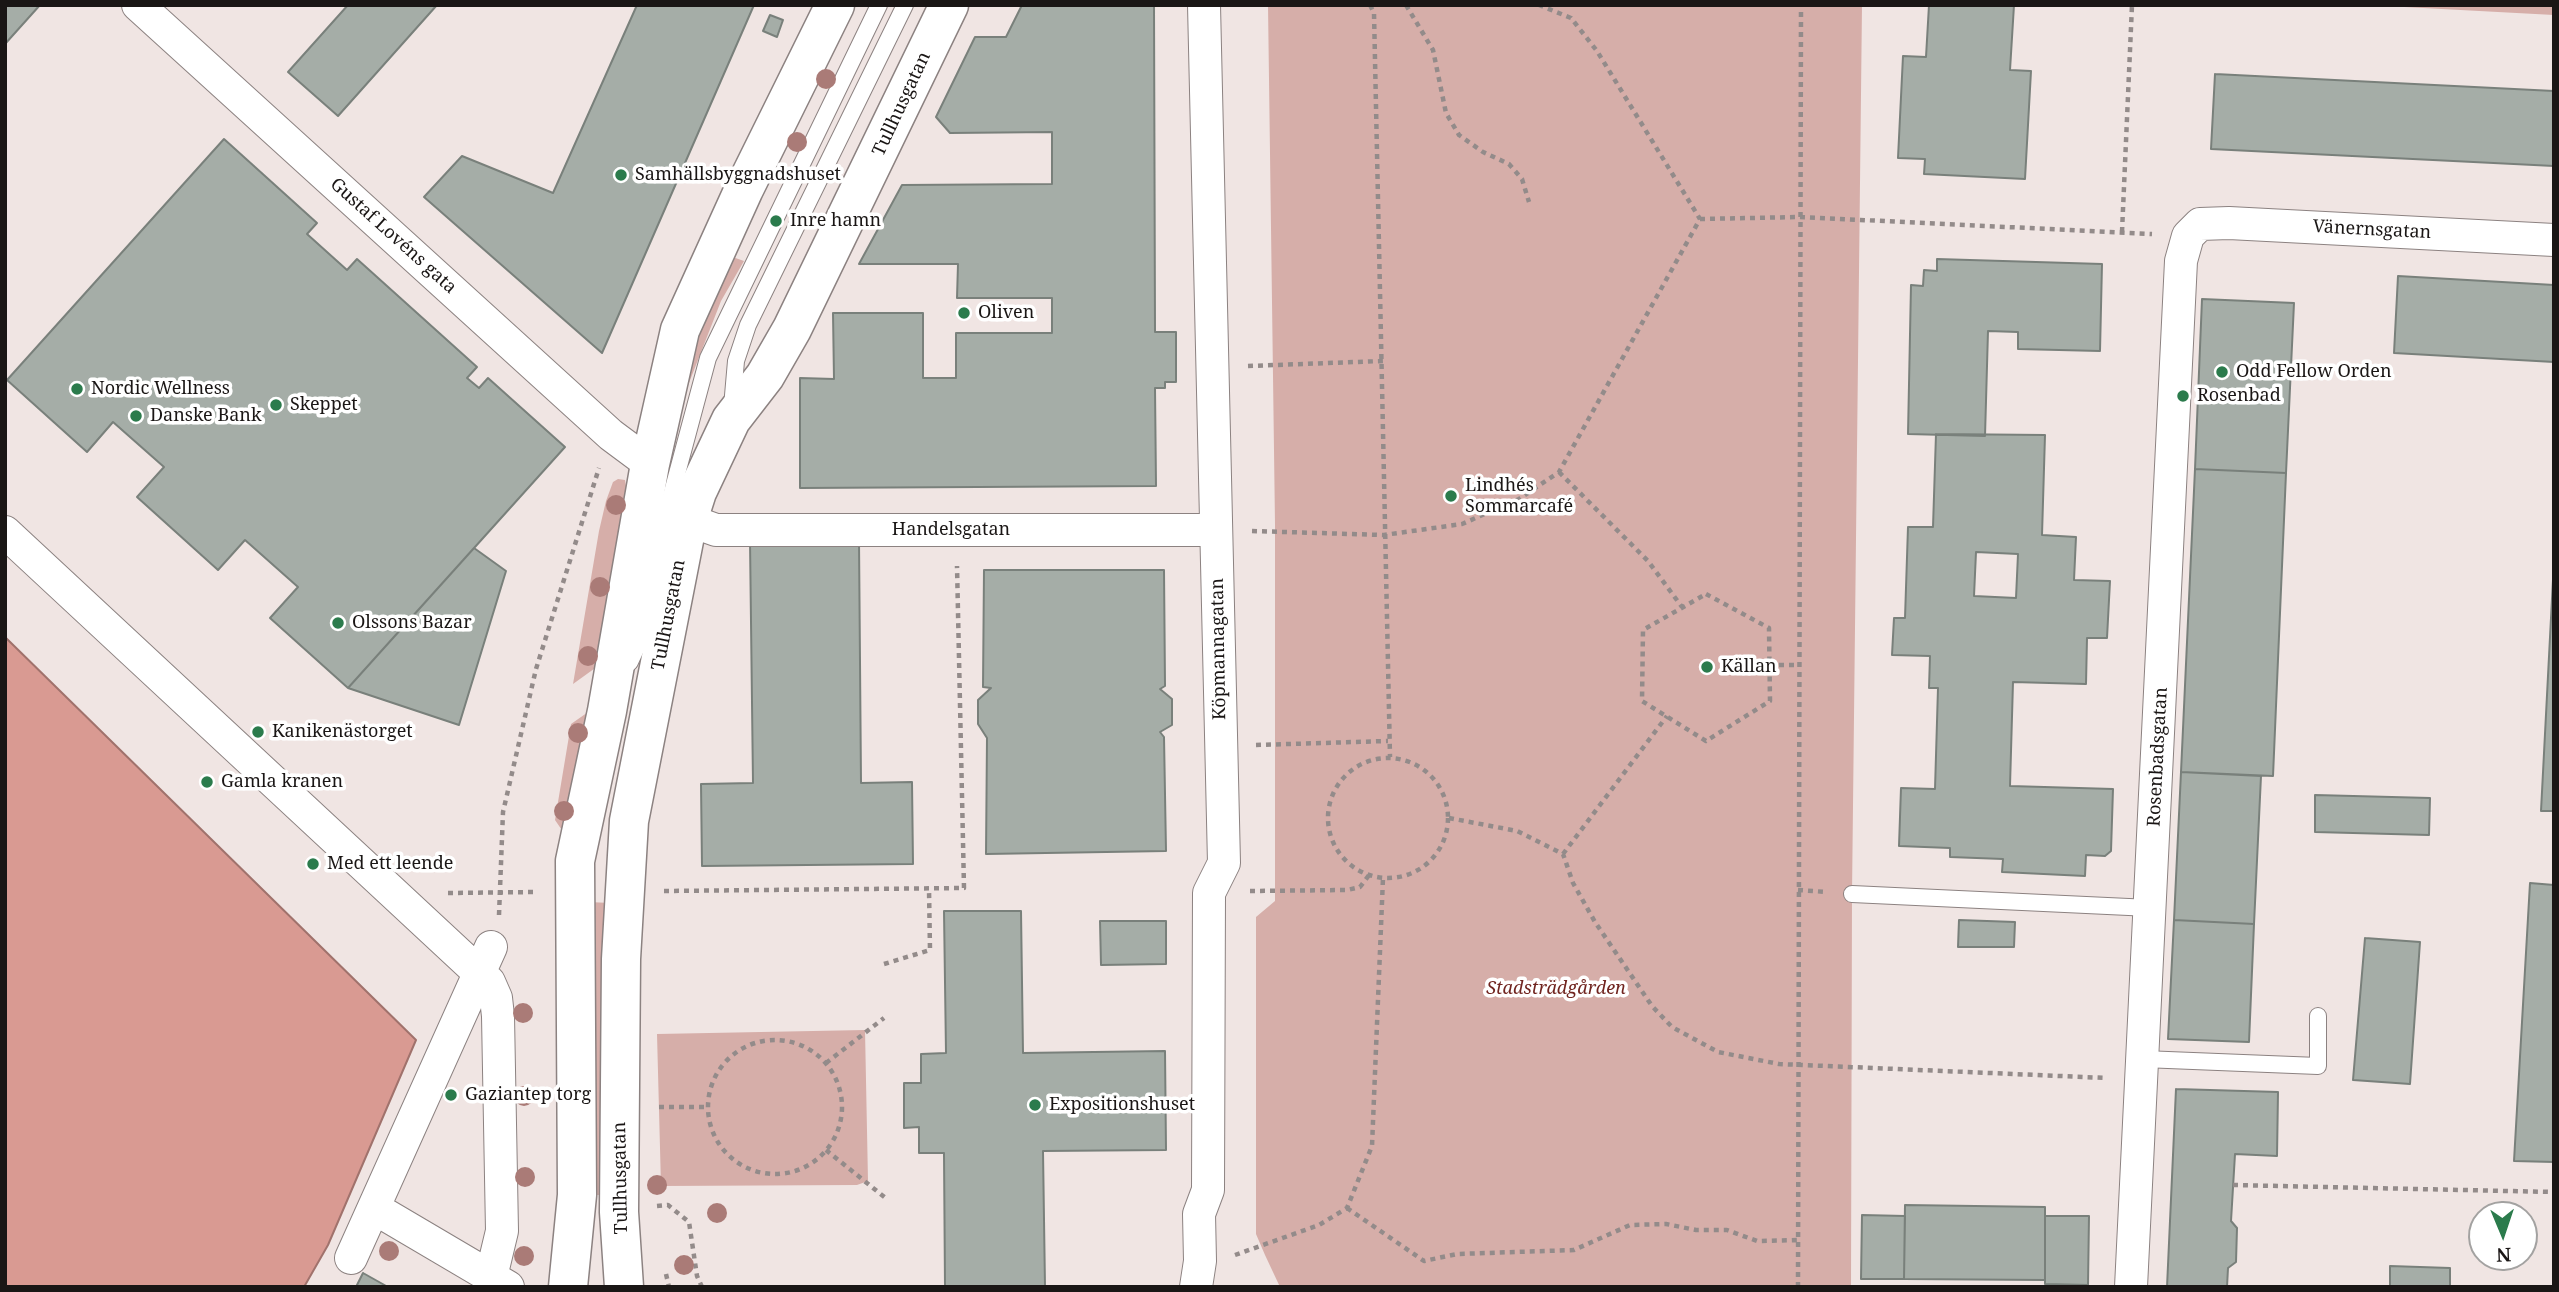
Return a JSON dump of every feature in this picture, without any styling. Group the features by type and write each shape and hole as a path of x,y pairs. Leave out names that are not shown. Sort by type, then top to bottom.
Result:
{"street":[{"name":"Gustaf Lovéns gata","path":"138,5 611,435 650,464"},
{"path":"568,1287 577,1195 575,862 613,674 650,464 680,330 744,189 835,5"},
{"name":"Tullhusgatan","path":"624,1287 619,1212 621,959 629,821 688,520 697,492 731,420 765,376 792,329 949,5"},
{"name":"Köpmannagatan","path":"1198,1274 1199,1214 1208,1190 1209,893 1224,863 1204,5"},
{"name":"Vänernsgatan","path":"2192,229 2200,225 2229,223 2554,240"},
{"name":"Rosenbadsgatan","path":"2131,1287 2181,261 2192,229"},
{"name":"Handelsgatan","path":"688,520 716,530 1216,530"},
{"path":"5,532 485,960 489,982 496,998 498,1016 502,1231 500,1282 374,1208"},
{"path":"351,1258 485,960"}],"lane":[{"path":"613,674 631,662 643,634 673,484 708,358 879,5"},
{"path":"731,420 736,361 748,325 905,5"},
{"path":"1852,894 2150,908"},
{"path":"2143,1069 2318,1066 2318,1016"}],"path":[{"path":"1370,5 1374,13 1390,757"},
{"path":"1406,5 1433,50 1446,113 1459,135 1483,152 1509,164 1521,179 1529,202"},
{"path":"1539,5 1571,18 1597,51 1700,219"},
{"path":"1797,1287 1801,5"},
{"path":"1700,219 1800,217 2122,232 2132,5"},
{"path":"1216,530 1384,535 1462,524 1519,499 1559,472 1700,219"},
{"path":"1212,367 1383,361"},
{"path":"485,960 498,930 503,812 536,668 599,467"},
{"path":"1559,472 1648,561 1682,607"},
{"path":"655,891 964,888 956,530"},
{"path":"1706,594 1769,628 1769,665 1770,701 1706,741 1642,701 1643,630 1706,594"},
{"path":"1769,665 1799,665"},
{"path":"1563,854 1667,716"},
{"path":"1222,746 1388,741"},
{"path":"1390,757 1409,760 1425,769 1439,783 1447,800 1449,818 1446,838 1436,855 1421,869 1403,877 1383,878 1369,875 1350,865 1337,851 1330,833 1328,815 1332,796 1341,780 1354,767 1372,759 1390,757"},
{"path":"1449,818 1517,831 1563,854 1573,883 1595,922 1652,1006 1672,1027 1718,1052 1756,1062 2143,1069"},
{"path":"1209,893 1347,890 1360,887 1369,875"},
{"path":"1198,1274 1236,1255 1319,1226 1347,1208 1372,1146 1383,878"},
{"path":"884,964 930,950 929,889"},
{"path":"444,893 545,892"},
{"path":"826,1063 884,1018"},
{"path":"762,1041 786,1041 807,1048 826,1063 836,1078 841,1097 841,1116 836,1135 826,1150 808,1165 786,1173 763,1173 741,1165 723,1150 712,1130 707,1107 711,1084 723,1064 740,1049 762,1041"},
{"path":"657,1107 707,1107"},
{"path":"826,1150 888,1200"},
{"path":"2233,1185 2554,1192"},
{"path":"653,1208 668,1205 689,1222 697,1276 702,1287"},
{"path":"1347,1208 1424,1261 1457,1254 1574,1250 1630,1224 1666,1224 1696,1230 1727,1230 1757,1241 1797,1240"}],"green space":[{"name":"Stadsträdgården","path":"1268,5 1862,5 1852,894 1851,1287 1280,1287 1265,1255 1256,1234 1256,917 1275,901 1275,524"},
{"path":"2367,5 2554,5 2554,15"},
{"path":"724,254 744,261 721,301 678,411 682,387"},
{"path":"618,479 625,480 627,492 598,666 573,684 599,531 606,501 613,482"},
{"path":"591,710 568,839 555,820 571,724"},
{"path":"588,902 611,903 603,1195 587,1195"},
{"path":"865,1030 868,1181 857,1185 661,1186 657,1034"}],"shaded area":[{"path":"5,637 416,1040 328,1245 304,1287 5,1287"}],"building":[{"path":"5,5 40,5 5,44"},
{"path":"348,5 437,5 338,116 288,72"},
{"name":"Samhällsbyggnadshuset","path":"637,5 754,5 602,353 424,197 462,156 553,193"},
{"path":"1022,5 1154,5 1155,332 1176,332 1176,382 1165,382 1165,388 1155,388 1156,486 800,488 800,378 834,379 833,313 923,313 923,378 956,378 956,333 1052,333 1052,298 957,298 958,264 859,264 902,185 1052,184 1052,132 950,133 936,117 975,37 1006,37"},
{"path":"1929,5 2014,5 2010,70 2031,71 2025,179 1924,174 1925,159 1898,158 1903,56 1926,57"},
{"path":"770,15 783,20 777,37 763,31"},
{"path":"2215,74 2554,91 2554,166 2211,149"},
{"name":"Skeppet","path":"224,139 317,223 307,234 347,270 357,259 477,367 467,378 479,388 488,378 565,447 348,688 270,618 298,587 245,540 218,570 137,497 164,467 113,422 87,452 7,380"},
{"path":"1937,259 2102,264 2100,351 2018,349 2018,332 1988,331 1985,436 1908,434 1911,285 1923,286 1924,270 1937,271"},
{"path":"2398,276 2554,285 2554,362 2394,353"},
{"path":"2202,299 2294,303 2286,473 2195,469"},
{"path":"1936,434 2045,435 2042,535 2076,537 2074,580 2110,581 2107,638 2087,638 2086,684 2013,682 2010,786 2113,789 2111,851 2105,856 2086,855 2085,876 2002,872 2003,859 1950,857 1950,848 1899,846 1901,788 1935,789 1938,688 1929,688 1930,656 1892,655 1894,618 1905,618 1908,527 1933,527","holes":["1976,552 2018,554 2016,598 1974,596"]},
{"path":"2195,469 2286,473 2273,776 2181,772"},
{"path":"859,540 861,783 912,782 913,864 702,866 701,784 753,783 750,541"},
{"path":"474,548 506,571 459,725 348,688"},
{"path":"2554,560 2554,811 2541,811"},
{"path":"984,570 1164,570 1165,686 1160,689 1172,699 1172,725 1160,732 1164,737 1166,851 986,854 987,738 978,724 978,700 991,688 983,687"},
{"path":"2181,772 2261,776 2254,924 2174,920"},
{"path":"2315,795 2430,798 2429,835 2315,832"},
{"path":"2530,883 2554,885 2554,1162 2514,1161"},
{"name":"Expositionshuset","path":"944,911 1021,911 1023,1053 1165,1051 1166,1150 1043,1151 1045,1287 945,1287 944,1153 919,1153 919,1127 904,1128 904,1083 921,1083 921,1054 946,1053"},
{"path":"1959,920 2015,922 2014,947 1958,947"},
{"path":"2174,920 2254,924 2249,1042 2168,1039"},
{"path":"1100,921 1166,921 1166,964 1101,965"},
{"path":"2365,938 2420,942 2410,1084 2353,1080"},
{"path":"2176,1089 2278,1092 2277,1156 2235,1154 2231,1221 2237,1228 2236,1262 2228,1268 2227,1287 2167,1287"},
{"path":"1905,1205 2045,1207 2045,1280 1904,1279"},
{"path":"1862,1215 1905,1216 1904,1279 1861,1279"},
{"path":"2045,1216 2089,1216 2088,1285 2045,1284"},
{"path":"2390,1266 2450,1268 2450,1287 2390,1287"},
{"path":"363,1273 388,1287 356,1287"}],"place":[{"name":"Samhällsbyggnadshuset","path":"621,175"},
{"name":"Inre hamn","path":"776,221"},
{"name":"Oliven","path":"964,313"},
{"name":"Odd Fellow Orden","path":"2222,372"},
{"name":"Nordic Wellness","path":"77,389"},
{"name":"Rosenbad","path":"2183,396"},
{"name":"Skeppet","path":"276,405"},
{"name":"Danske Bank","path":"136,416"},
{"name":"Lindhés Sommarcafé","path":"1451,496"},
{"name":"Olssons Bazar","path":"338,623"},
{"name":"Källan","path":"1707,667"},
{"name":"Kanikenästorget","path":"258,732"},
{"name":"Gamla kranen","path":"207,782"},
{"name":"Med ett leende","path":"313,864"},
{"name":"Gaziantep torg","path":"451,1095"},
{"name":"Expositionshuset","path":"1035,1105"}]}
